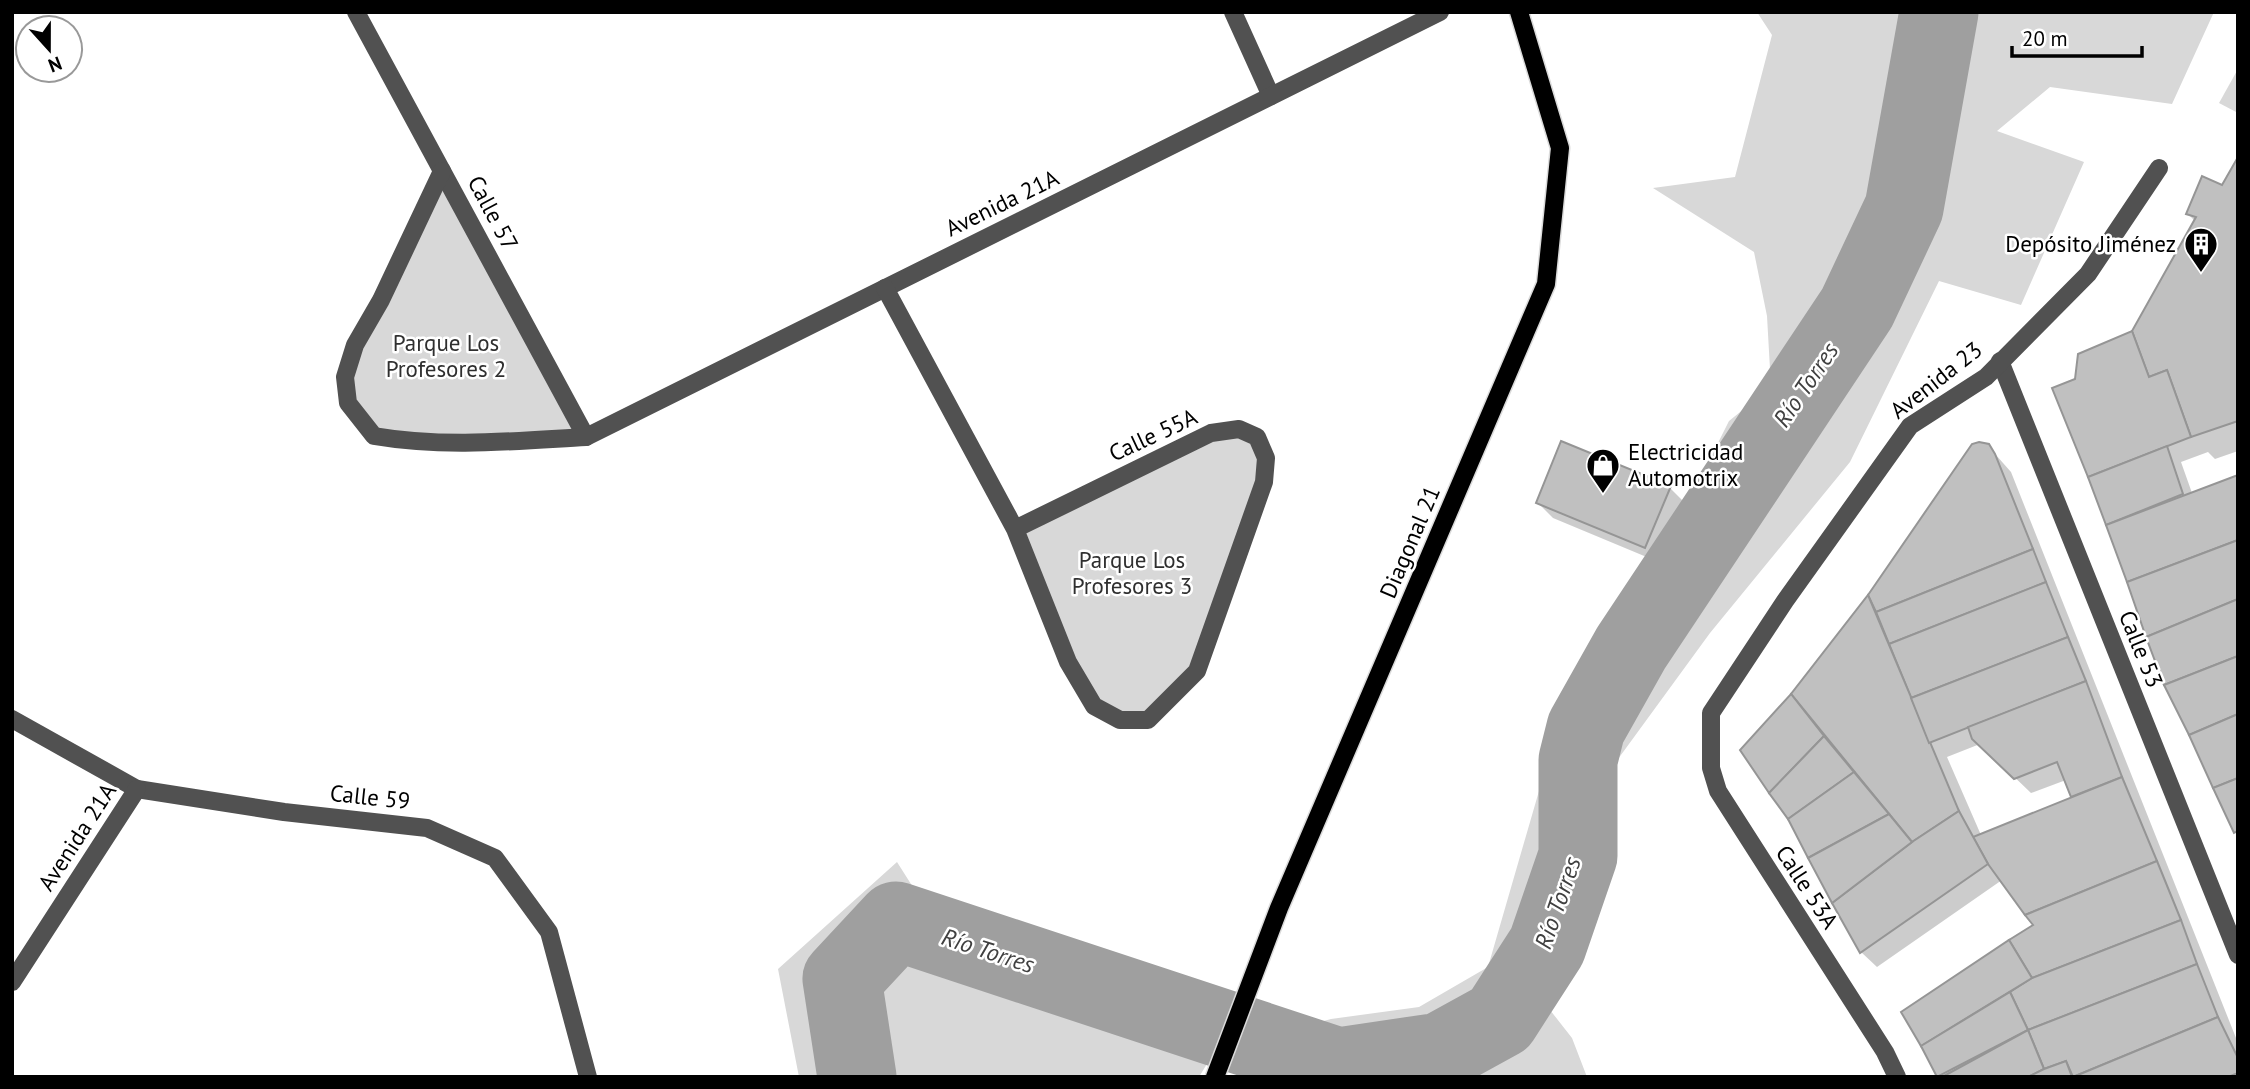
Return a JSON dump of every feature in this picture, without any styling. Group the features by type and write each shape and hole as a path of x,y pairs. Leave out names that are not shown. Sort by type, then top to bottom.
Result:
{"main road":[{"name":"Diagonal 21","path":"1215,1077 1279,908 1546,285 1560,148 1519,12"}],"street":[{"name":"Calle 57","path":"356,12 586,437"},
{"path":"1233,12 1271,96"},
{"name":"Avenida 21A","path":"586,437 1440,12"},
{"name":"Avenida 23","path":"1711,713 1785,601 1910,426 1929,411 1961,396 1986,377 2088,274 2160,168"},
{"path":"442,172 381,300 355,345 345,377 348,403 374,436 412,443 586,437"},
{"name":"Calle 55A","path":"885,289 1015,529 1068,663 1094,706 1120,720 1148,720 1197,671 1264,482 1266,458 1257,437 1240,429 1211,433 1015,529"},
{"name":"Calle 53","path":"2000,361 2238,955"},
{"name":"Calle 53A","path":"1711,713 1711,768 1718,791 1885,1052 1896,1077"},
{"name":"Calle 59","path":"12,719 137,789 284,812 427,828 495,858 549,932 588,1077"},
{"name":"Avenida 21A","path":"12,982 137,789"}],"green space":[{"path":"1757,12 2214,12 2172,104 2050,87 1997,131 2084,162 2021,305 1939,281 1850,462 1710,633 1610,770 1590,851 1543,1001 1572,1038 1587,1077 1286,1077 1302,1027 1331,1019 1419,1007 1488,967 1559,722 1621,636 1729,421 1771,387 1767,316 1754,252 1653,188 1735,177 1772,35"},
{"path":"2238,69 2238,113 2219,103"},
{"name":"Parque Los Profesores 2","path":"442,171 586,437 374,436 348,403 355,345"},
{"name":"Parque Los Profesores 3","path":"1239,429 1266,458 1197,671 1148,720 1094,706 1015,529"},
{"path":"897,862 923,903 1241,1008 1199,1077 799,1077 778,969"}],"building":[{"name":"Depósito Jiménez","path":"2238,157 2238,421 2191,437 2167,370 2149,377 2132,331 2196,217 2186,214 2202,176 2222,185"},
{"path":"2132,331 2149,377 2167,370 2191,437 2088,477 2052,388 2075,379 2078,354"},
{"name":"Electricidad Automotrix","path":"1561,441 1671,486 1645,548 1536,503"},
{"path":"1972,444 1989,444 1995,454 2033,549 1876,612 1868,595"},
{"path":"2167,446 2183,494 2106,525 2088,477"},
{"path":"2238,475 2238,540 2127,582 2106,525"},
{"path":"2238,540 2238,599 2146,637 2127,582"},
{"path":"2033,549 2046,582 1889,644 1876,612"},
{"path":"2046,582 2068,637 1911,698 1889,644"},
{"path":"1868,595 1959,811 1912,842 1791,694"},
{"path":"2238,599 2238,656 2164,685 2146,637"},
{"path":"2068,637 2086,681 1929,743 1911,698"},
{"path":"2238,656 2238,714 2189,735 2164,685"},
{"path":"2086,681 2122,777 2071,797 2057,762 2014,779 1972,739 1968,727"},
{"path":"1791,694 1824,736 1769,793 1740,750"},
{"path":"2238,714 2238,778 2213,788 2189,735"},
{"path":"1824,736 1854,772 1788,819 1769,793"},
{"path":"1854,772 1889,814 1808,858 1788,819"},
{"path":"2122,777 2157,861 2025,915 1988,864 1973,837"},
{"path":"2238,778 2238,831 2234,833 2213,788"},
{"path":"1959,811 1988,864 1860,953 1832,903 1912,842"},
{"path":"1889,814 1912,842 1832,903 1808,858"},
{"path":"2157,861 2181,920 2032,978 2009,940 2033,925 2025,915"},
{"path":"2181,920 2197,964 2028,1030 2010,992 2032,978"},
{"path":"2009,940 2032,978 1921,1046 1901,1012"},
{"path":"2197,964 2218,1017 2073,1077 2066,1061 2044,1069 2028,1030"},
{"path":"2010,992 2028,1030 1937,1077 1921,1046"},
{"path":"2218,1017 2238,1058 2238,1073 2228,1077 2073,1077"},
{"path":"2028,1030 2044,1069 2028,1077 1942,1077"},
{"path":"2066,1061 2072,1077 2028,1077 2044,1069"}],"waterway":[{"name":"Río Torres","path":"857,1077 842,979 896,921 1338,1067 1440,1052 1500,1019 1547,946 1578,856 1578,760 1586,728 1631,648 1857,308 1904,208 1939,12"}],"place":[{"name":"Depósito Jiménez","path":"2201,274"},
{"name":"Electricidad Automotrix","path":"1603,495"}]}
